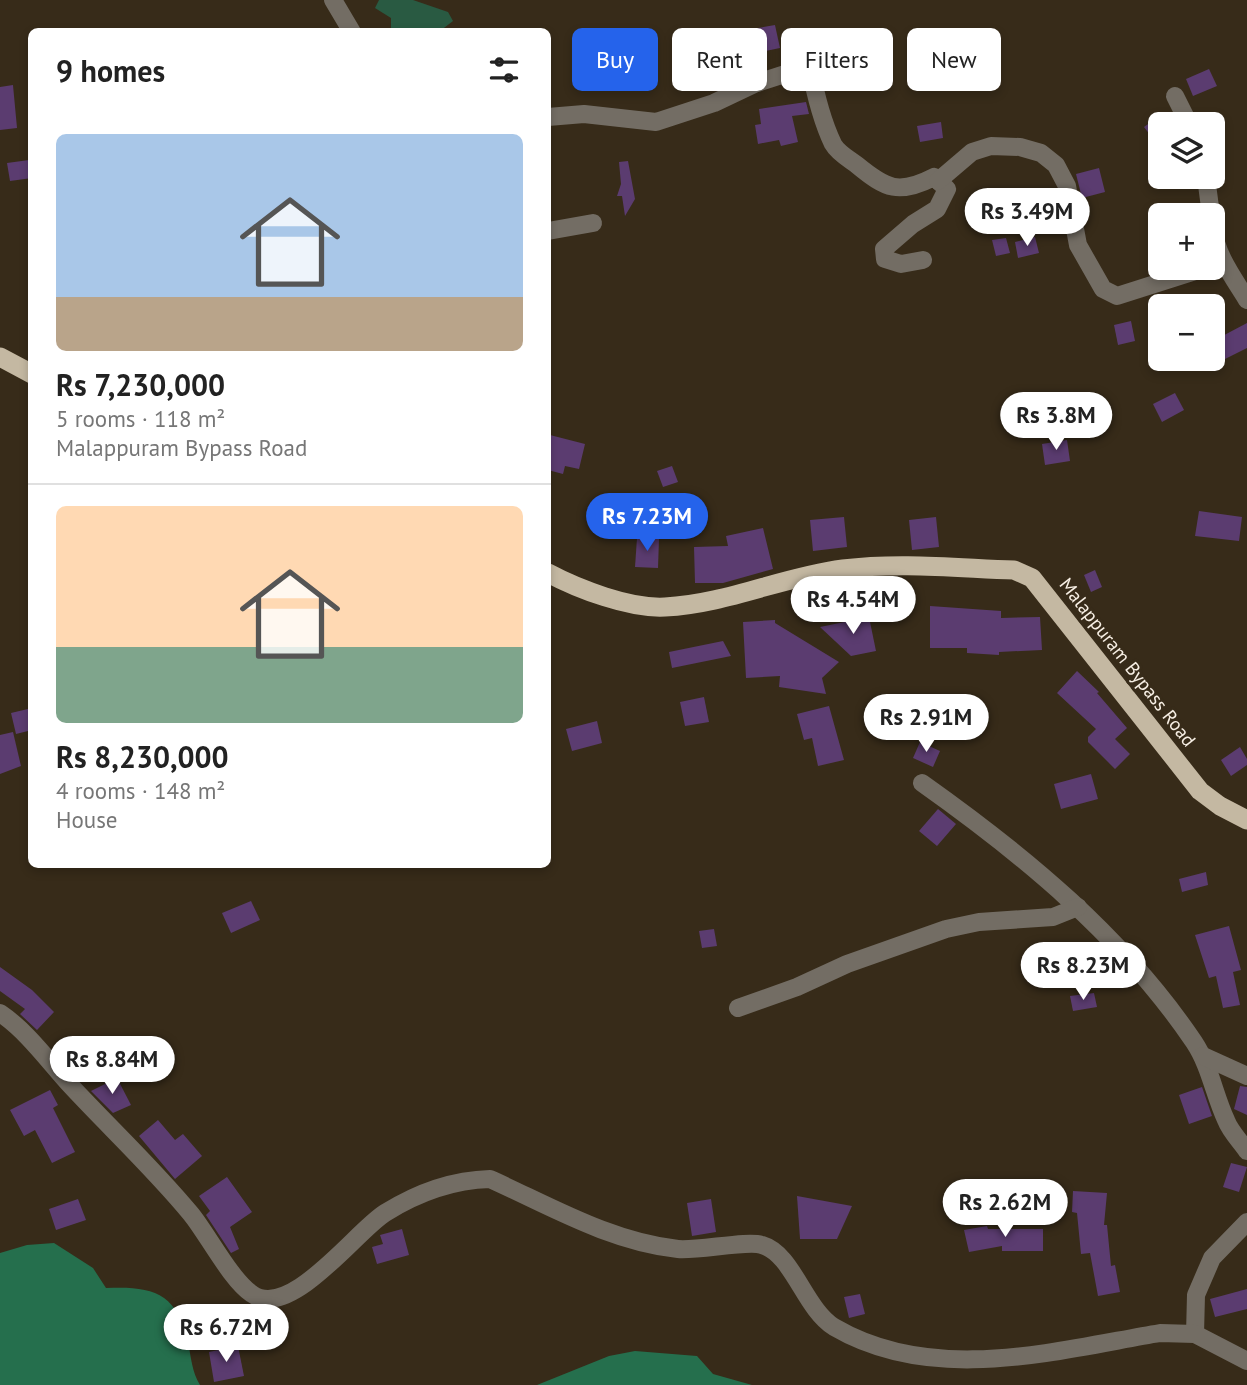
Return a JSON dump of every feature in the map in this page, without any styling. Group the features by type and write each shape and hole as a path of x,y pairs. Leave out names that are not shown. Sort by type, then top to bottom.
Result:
{"highway":[{"path":"0,357 28,372"},
{"name":"Malappuram Bypass Road","path":"551,575 569,584 619,600 663,607 718,600 841,570 892,565 1014,570 1032,578 1200,791 1220,806 1247,820"}],"street":[{"path":"333,0 350,28"},
{"path":"551,117 584,114 656,122 781,77"},
{"path":"815,91 834,147 878,183 895,188 918,185 934,177 947,189 937,209 913,224 884,249 885,259 901,264 923,260"},
{"path":"1175,96 1183,112"},
{"path":"939,181 972,152 991,146 1020,147 1041,153 1056,165 1068,186 1078,245 1103,289 1117,296 1167,280"},
{"path":"551,230 593,223"},
{"path":"1225,273 1247,300"},
{"path":"922,783 986,829 1078,907 1140,970 1170,1006 1203,1056 1226,1123 1247,1151"},
{"path":"738,1008 797,987 847,964 946,929 979,922 1053,917 1078,907"},
{"path":"0,1013 190,1213 239,1282 253,1296 267,1300 288,1295 319,1272 382,1214 419,1194 470,1179 490,1179 623,1239 679,1250 761,1244 779,1256 813,1308 834,1326 895,1352 933,1360 990,1360 1160,1334 1195,1334 1247,1360"},
{"path":"1203,1056 1247,1076"},
{"path":"1195,1334 1196,1296 1212,1258 1247,1222"}],"green space":[{"path":"379,0 413,0 448,12 453,21 444,28 391,28 391,18 375,8"},
{"path":"54,1243 93,1268 106,1288 149,1291 169,1302 183,1325 193,1370 200,1385 0,1385 0,1253 27,1245"},
{"path":"635,1351 697,1356 713,1374 752,1385 537,1385 609,1356"}],"building":[{"path":"775,25 780,48 767,51 767,28 758,28"},
{"path":"1209,69 1217,86 1193,96 1186,79"},
{"path":"13,85 17,128 0,130 0,87"},
{"path":"806,102 809,114 792,116 798,142 781,146 779,140 758,144 755,125 761,124 759,109"},
{"path":"941,122 943,138 920,142 917,126"},
{"path":"28,160 28,179 10,181 7,163"},
{"path":"628,161 635,199 625,216 622,196 617,196 621,184 619,162"},
{"path":"1099,168 1105,192 1082,198 1076,174"},
{"path":"1035,237 1039,253 1018,258 1015,242"},
{"path":"1006,238 1010,253 996,256 992,240"},
{"path":"1131,321 1135,341 1118,345 1114,325"},
{"path":"1247,323 1247,348 1225,359 1225,335"},
{"path":"1175,393 1184,410 1162,422 1153,404"},
{"path":"551,435 585,444 579,469 565,466 563,474 551,471"},
{"path":"1067,440 1070,461 1045,465 1042,444"},
{"path":"672,466 678,482 663,487 657,471"},
{"path":"1199,511 1242,517 1239,541 1195,536"},
{"path":"844,517 847,547 813,551 810,520"},
{"path":"936,517 939,547 912,550 909,520"},
{"path":"763,528 773,569 723,583 695,583 694,547 728,546 726,536"},
{"path":"637,538 659,539 658,568 635,567"},
{"path":"1095,570 1102,587 1091,592 1084,575"},
{"path":"930,606 1001,611 1001,618 1040,617 1042,650 999,652 999,655 967,653 967,648 930,648"},
{"path":"869,617 876,651 851,656 820,627"},
{"path":"775,620 775,623 839,662 822,678 826,694 779,687 780,676 746,678 743,622"},
{"path":"723,641 731,656 672,668 669,652"},
{"path":"1077,671 1099,692 1097,693 1127,728 1115,739 1130,754 1115,769 1088,742 1088,737 1096,729 1057,693"},
{"path":"704,697 709,722 685,726 680,702"},
{"path":"829,706 844,760 818,766 812,738 804,740 797,714"},
{"path":"28,709 28,731 16,734 11,713"},
{"path":"597,721 602,743 572,751 566,729"},
{"path":"13,732 21,766 0,774 0,735"},
{"path":"920,742 940,751 933,767 913,758"},
{"path":"1240,747 1247,759 1247,765 1231,776 1221,760"},
{"path":"1091,774 1098,799 1061,809 1054,784"},
{"path":"938,809 956,824 937,846 919,831"},
{"path":"1206,872 1208,885 1182,892 1179,879"},
{"path":"251,901 260,920 231,933 222,913"},
{"path":"1229,926 1241,970 1233,972 1240,1005 1223,1008 1216,976 1209,978 1195,935"},
{"path":"714,929 717,946 702,948 699,931"},
{"path":"0,967 32,990 54,1012 37,1030 20,1014 25,1009 0,991"},
{"path":"1094,993 1097,1007 1073,1011 1070,996"},
{"path":"117,1078 131,1105 113,1113 91,1091"},
{"path":"1240,1086 1247,1087 1247,1115 1234,1109"},
{"path":"1202,1087 1212,1116 1189,1124 1179,1095"},
{"path":"50,1090 58,1105 53,1108 75,1152 52,1163 35,1130 24,1136 10,1110"},
{"path":"158,1120 175,1140 183,1134 202,1156 175,1179 139,1136"},
{"path":"1231,1163 1247,1167 1239,1192 1223,1187"},
{"path":"227,1177 252,1212 230,1227 239,1249 231,1253 206,1215 210,1211 199,1196"},
{"path":"1073,1191 1107,1193 1104,1225 1107,1225 1111,1266 1115,1265 1120,1292 1098,1296 1090,1253 1081,1254 1077,1213 1072,1212"},
{"path":"797,1196 852,1206 837,1239 800,1239"},
{"path":"78,1199 86,1220 56,1230 49,1209"},
{"path":"711,1199 716,1232 692,1236 687,1203"},
{"path":"987,1226 988,1229 1043,1229 1043,1251 1002,1251 1002,1246 969,1252 964,1230"},
{"path":"402,1229 409,1255 377,1264 372,1247 383,1244 380,1235"},
{"path":"1247,1289 1247,1309 1215,1317 1210,1299"},
{"path":"860,1294 865,1314 849,1318 844,1297"},
{"path":"238,1346 244,1376 214,1382 209,1352"}]}
